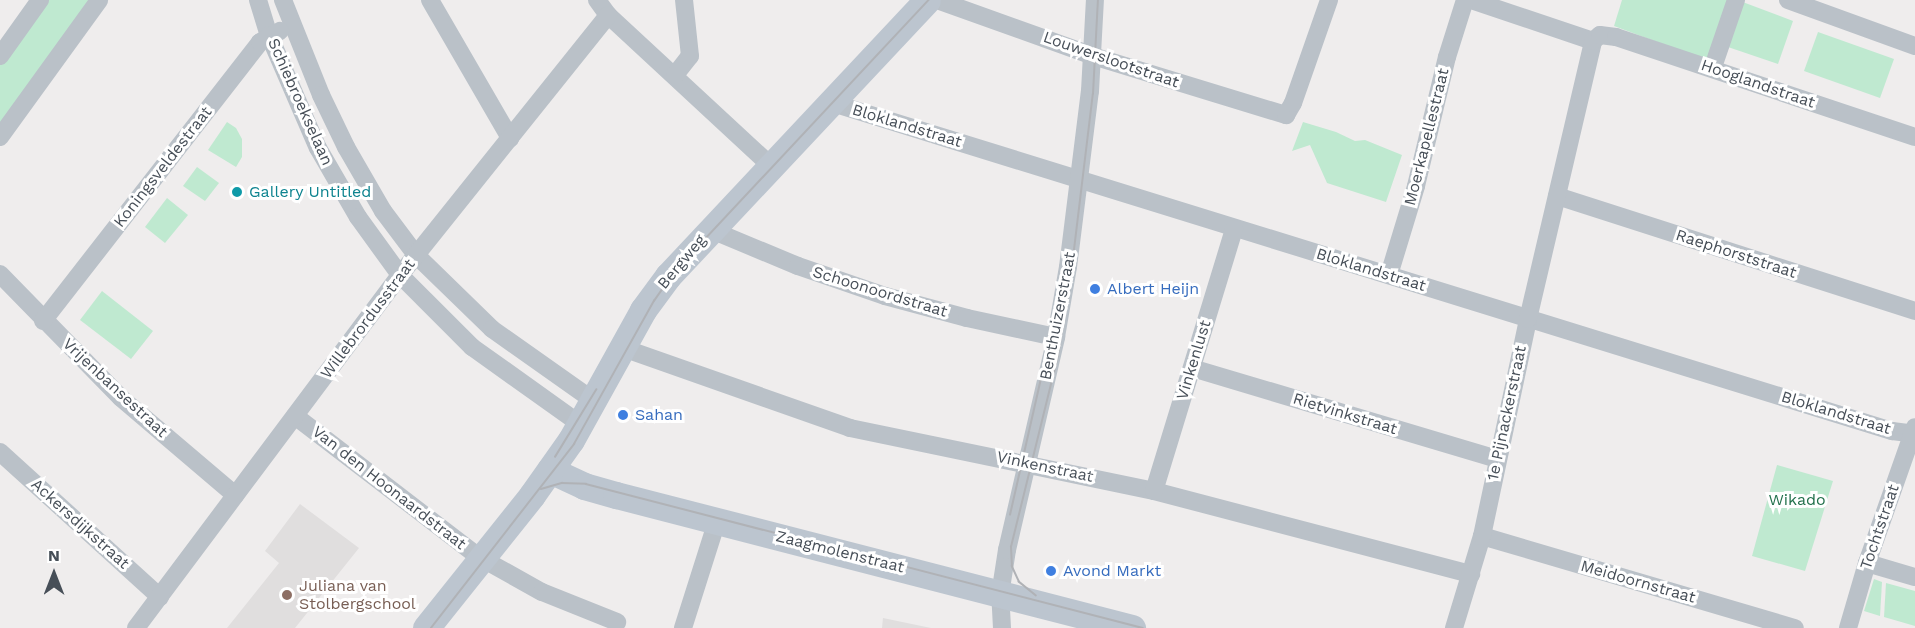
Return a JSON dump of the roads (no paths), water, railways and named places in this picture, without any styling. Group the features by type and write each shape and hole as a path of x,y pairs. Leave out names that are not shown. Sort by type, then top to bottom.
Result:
{"street":[{"path":"0,56 40,0"},
{"path":"0,137 99,0"},
{"name":"Schiebroekselaan","path":"258,0 269,35 300,109 333,177 358,218 400,275 472,347 580,424"},
{"name":"Schiebroekselaan","path":"284,0 321,95 362,176 416,255 492,329 594,401"},
{"path":"430,0 510,138"},
{"path":"597,0 608,15 770,165"},
{"path":"675,75 690,56 684,0"},
{"name":"Bergweg","path":"426,628 550,470 594,401 643,310 668,276 709,229 927,0"},
{"name":"Louwerslootstraat","path":"937,0 1093,55 1286,115 1293,103 1329,0"},
{"name":"Benthuizerstraat","path":"1002,628 1000,593 1007,550 1056,338 1080,180 1093,55 1095,0"},
{"name":"Moerkapellestraat","path":"1389,275 1416,186 1447,57 1465,0"},
{"name":"Hooglandstraat","path":"1471,0 1596,38 1616,37 1713,67 1915,137"},
{"path":"1713,67 1736,0"},
{"path":"1788,0 1915,46"},
{"name":"Willebrordusstraat","path":"136,628 400,275 608,15"},
{"name":"Koningsveldestraat","path":"43,321 260,42 269,35 292,25"},
{"name":"1e Pijnackerstraat","path":"1454,628 1482,536 1528,319 1596,38"},
{"name":"Bloklandstraat","path":"829,102 1892,431 1914,431"},
{"name":"Raephorststraat","path":"1557,196 1915,311"},
{"name":"Schoonoordstraat","path":"709,229 798,266 885,296 967,318 1056,338"},
{"name":"Vinkenlust","path":"1154,491 1234,229"},
{"name":"Vrijenbansestraat","path":"0,274 43,321 121,398 235,495"},
{"name":"Vinkenstraat","path":"623,348 850,428 1154,491 1471,574"},
{"name":"Rietvinkstraat","path":"1192,368 1497,459"},
{"name":"Van den Hoonaardstraat","path":"295,416 482,559"},
{"name":"Tochtstraat","path":"1848,628 1867,563 1914,431"},
{"name":"Ackersdijkstraat","path":"0,452 160,597"},
{"name":"Zaagmolenstraat","path":"550,470 584,486 1132,628"},
{"path":"683,628 717,521"},
{"name":"Meidoornstraat","path":"1482,536 1795,628"},
{"path":"482,559 542,592 616,622"},
{"path":"1867,563 1915,578"}],"tram line":[{"path":"431,628 574,444 654,301 676,270 929,0"},
{"path":"1036,596 1019,582 1012,567 1011,547 1057,360 1069,291 1093,94 1098,0"},
{"path":"1010,515 1058,304"},
{"path":"555,457 596,390"},
{"path":"541,489 562,483 586,484 1143,628"}],"place":[{"name":"Gallery Untitled","path":"237,192"},
{"name":"Albert Heijn","path":"1095,289"},
{"name":"Sahan","path":"623,415"},
{"name":"Avond Markt","path":"1051,571"},
{"name":"Juliana van Stolbergschool","path":"287,595"}],"park label":[{"name":"Wikado","path":"1797,500"}]}
